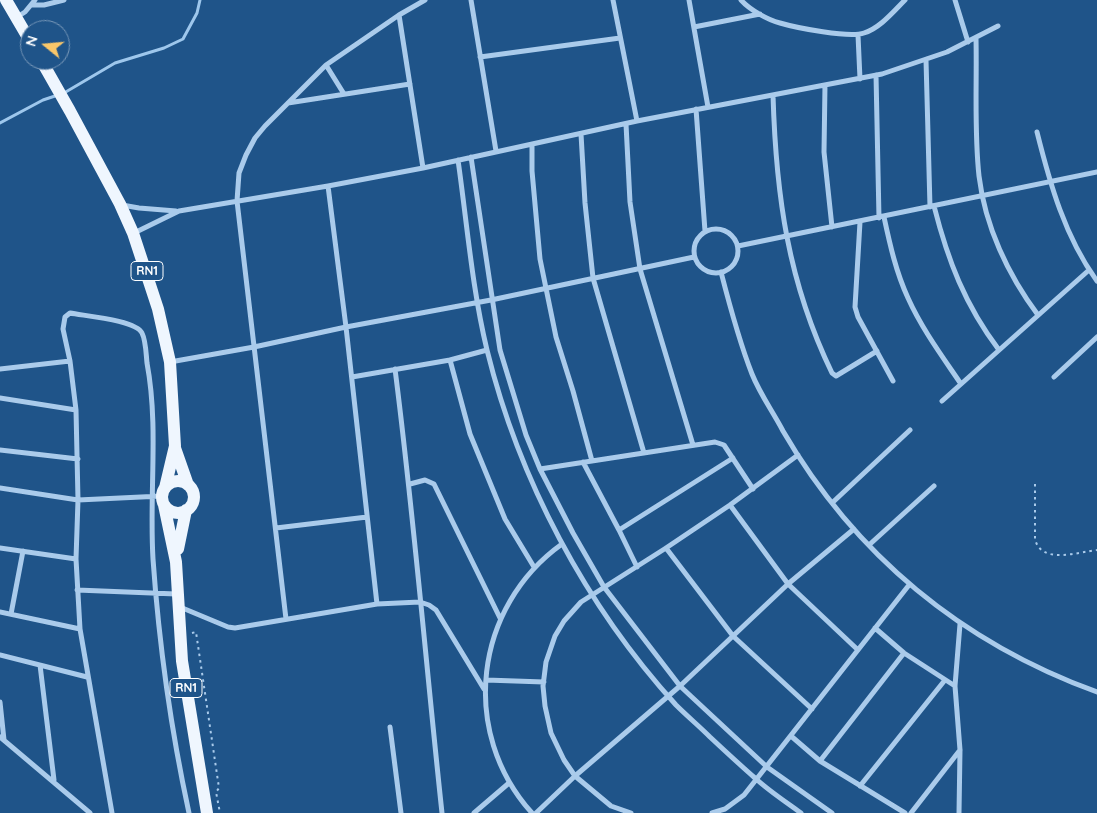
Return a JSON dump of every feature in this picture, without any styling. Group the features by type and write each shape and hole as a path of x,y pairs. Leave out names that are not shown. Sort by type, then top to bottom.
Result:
{"main road":[{"path":"6,0 20,24"},
{"name":"RN1","path":"47,70 120,204 133,233 158,309 170,362 174,446 194,498 190,507 186,510 176,562"},
{"name":"RN1","path":"174,446 161,497 172,535 176,562 182,661 207,813"},
{"path":"186,510 174,512 161,497 174,482 179,481 188,485"}],"street":[{"path":"16,17 34,2 44,5 64,0"},
{"path":"286,619 237,201 240,173 246,155 255,138 326,65 399,15 425,0"},
{"path":"470,0 496,151"},
{"path":"613,0 637,121"},
{"path":"689,0 708,107"},
{"path":"741,0 760,14 779,23 846,34 864,33 877,26 905,0"},
{"path":"955,0 968,42"},
{"path":"694,27 760,14"},
{"path":"399,15 424,168"},
{"path":"120,204 139,208 179,211 424,168 470,156 637,121 860,79 926,60 968,42 998,26"},
{"path":"858,34 860,79"},
{"path":"480,58 620,38"},
{"path":"976,38 978,150 983,197 992,230 1003,258 1018,287 1038,315"},
{"path":"926,60 932,207 961,288 978,320 999,350"},
{"path":"326,65 344,94"},
{"path":"876,75 882,217 894,261 907,297 930,339 961,384"},
{"path":"288,103 410,84"},
{"path":"825,85 824,152 832,227"},
{"path":"773,95 776,165 786,237 802,299 816,338 832,374 838,375 877,351"},
{"path":"696,109 705,231"},
{"path":"626,124 630,202 640,268 693,445"},
{"path":"1037,132 1051,182 1068,230 1089,270 1097,281"},
{"path":"581,134 585,203 593,278 644,453"},
{"path":"532,144 532,170 540,259 556,337 592,461"},
{"path":"470,156 491,300 500,350 513,398 540,469 604,588 680,686 767,767 832,813"},
{"path":"458,160 477,303 487,350 516,442 529,476 562,544 592,594 626,642 677,706 756,780 801,813"},
{"path":"738,246 1097,172"},
{"path":"328,186 352,377 377,604"},
{"path":"133,233 179,211"},
{"path":"860,222 855,307 858,317 893,381"},
{"path":"719,228 726,230 732,235 738,246 736,261 727,270 721,272 714,273 702,268 694,257 695,242 705,231 719,228"},
{"path":"170,362 477,303 694,257"},
{"path":"942,401 1089,270"},
{"path":"721,272 733,320 753,376 798,455 832,503 854,529 909,585 960,624 1019,659 1065,681 1097,692"},
{"path":"112,813 80,628 76,559 78,459 76,410 70,361 63,329 63,322 67,314 70,313 126,323 137,327 142,333 152,403 161,497 153,558 168,698 189,813"},
{"path":"1054,377 1097,337"},
{"path":"352,377 450,360 487,350"},
{"path":"450,360 470,434 505,519 534,567"},
{"path":"0,370 70,361"},
{"path":"395,369 410,484 442,813"},
{"path":"0,398 76,410"},
{"path":"832,503 910,430"},
{"path":"540,469 710,442 724,445 752,489"},
{"path":"0,450 78,459"},
{"path":"632,813 611,806 575,776 564,760 551,733 545,706 544,682 546,662 555,636 581,602 730,505 798,455"},
{"path":"618,530 733,458"},
{"path":"583,462 637,567"},
{"path":"410,484 422,480 434,484 500,618"},
{"path":"869,545 934,486"},
{"path":"0,488 78,500 161,497"},
{"path":"730,505 788,584 858,650"},
{"path":"276,528 367,517"},
{"path":"536,813 575,776 669,696 788,584 854,529"},
{"path":"532,813 509,783 494,750 487,720 484,689 490,653 500,618 534,567 562,544"},
{"path":"0,548 76,559"},
{"path":"666,548 733,636 812,709"},
{"path":"11,614 23,551"},
{"path":"712,813 724,809 744,795 909,585"},
{"path":"77,590 157,592 177,600 228,627 235,628 377,604 420,602 429,604 436,610 484,689"},
{"path":"0,612 80,628"},
{"path":"960,624 955,686 960,750 960,813"},
{"path":"875,628 904,653 955,686"},
{"path":"820,761 904,653"},
{"path":"0,655 87,677"},
{"path":"40,665 54,781"},
{"path":"486,680 544,682"},
{"path":"860,786 945,680"},
{"path":"0,702 2,738 90,813"},
{"path":"390,727 401,813"},
{"path":"790,736 820,761 905,813"},
{"path":"911,813 960,750"},
{"path":"474,813 509,783"}],"path":[{"path":"1035,484 1036,544 1041,550 1050,554 1063,554 1097,550"},
{"path":"196,632 219,788 216,792 220,813"}],"waterway":[{"path":"64,93 115,63 164,48 183,39 197,13 200,0"},
{"path":"0,123 43,100 58,95"}]}
